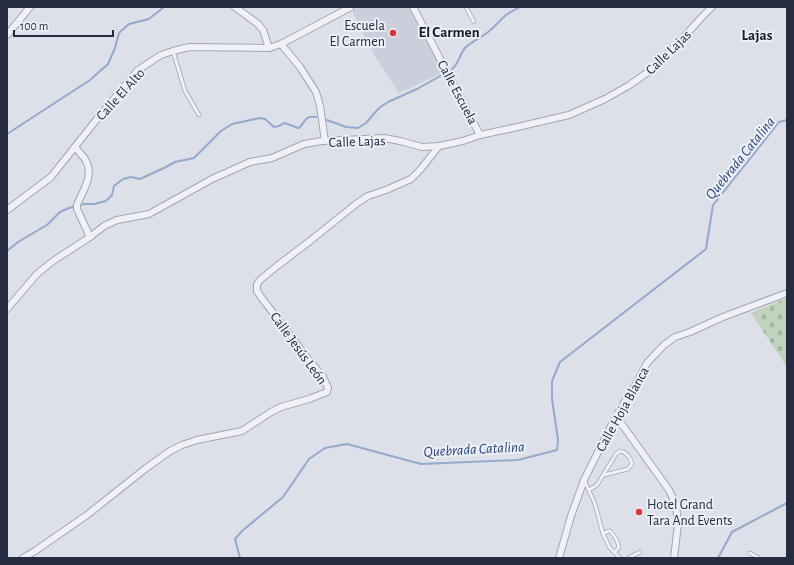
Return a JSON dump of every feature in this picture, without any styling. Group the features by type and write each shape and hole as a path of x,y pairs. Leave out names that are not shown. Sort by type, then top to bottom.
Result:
{"street":[{"path":"7,35 30,7"},
{"path":"235,7 258,24 263,30 269,48"},
{"name":"Calle El Alto","path":"7,210 51,177 138,70 161,55 189,47 269,48 282,44 351,7"},
{"name":"Calle Escuela","path":"413,7 480,135"},
{"name":"Calle Lajas","path":"7,309 37,274 52,261 90,237 104,226 117,220 149,214 212,179 250,162 272,158 304,144 324,142 384,138 422,147 439,146 569,115 605,99 628,86 651,70 712,7"},
{"path":"282,44 300,67 316,92 320,106 324,142"},
{"name":"Calle Jesús León","path":"23,558 87,514 152,464 182,445 197,440 242,431 271,412 327,392 328,388 323,377 261,297 257,291 257,284 277,266 356,204 368,196 386,190 411,178 420,170 439,146"},
{"path":"74,147 85,159 88,166 89,179 77,205 77,209 90,237"},
{"name":"Calle Hoja Blanca","path":"559,558 571,516 584,480 616,416 647,363 664,345 675,337 787,293"},
{"path":"616,416 669,490 676,506 678,524 674,558"}],"lane":[{"path":"466,7 474,22"},
{"path":"173,51 185,91 199,115"},
{"path":"589,490 597,485 616,454 620,451 624,452 631,460 632,464 628,469 604,475"},
{"path":"584,480 595,504 603,534 610,548 620,558"},
{"path":"603,534 608,531 612,533 619,547 615,552"},
{"path":"628,558 640,552"},
{"path":"750,553 759,558"}],"shaded area":[{"name":"Escuela El Carmen","path":"360,7 410,7 444,72 399,93 374,55 352,11"}],"green space":[{"path":"787,298 787,367 751,313"}],"waterway":[{"path":"7,134 90,80 108,64 115,48 119,33 129,24 149,19 164,7"},
{"path":"452,69 456,65 465,48 491,30 506,15 520,7"},
{"path":"327,120 346,127 358,128 366,123 379,108 388,102 417,89 442,75"},
{"path":"7,251 18,242 47,225 60,212 84,204 94,204 106,201 112,195 114,186 123,179 131,177 140,179 175,162 194,158 221,131 232,124 260,118 265,119 274,127 284,123 299,128 307,118 316,117"},
{"name":"Quebrada Catalina","path":"240,558 235,539 242,531 283,497 309,459 325,448 347,444 421,464 518,460 557,450 558,440 552,399 552,381 560,362 706,249 713,205 779,122 787,120"},
{"path":"718,558 732,532 787,503"}],"place":[{"name":"Escuela El Carmen","path":"393,33"},
{"name":"Hotel Grand Tara And Events","path":"639,512"}],"district":[{"name":"El Carmen","path":"449,32"},
{"name":"Lajas","path":"757,35"}]}
